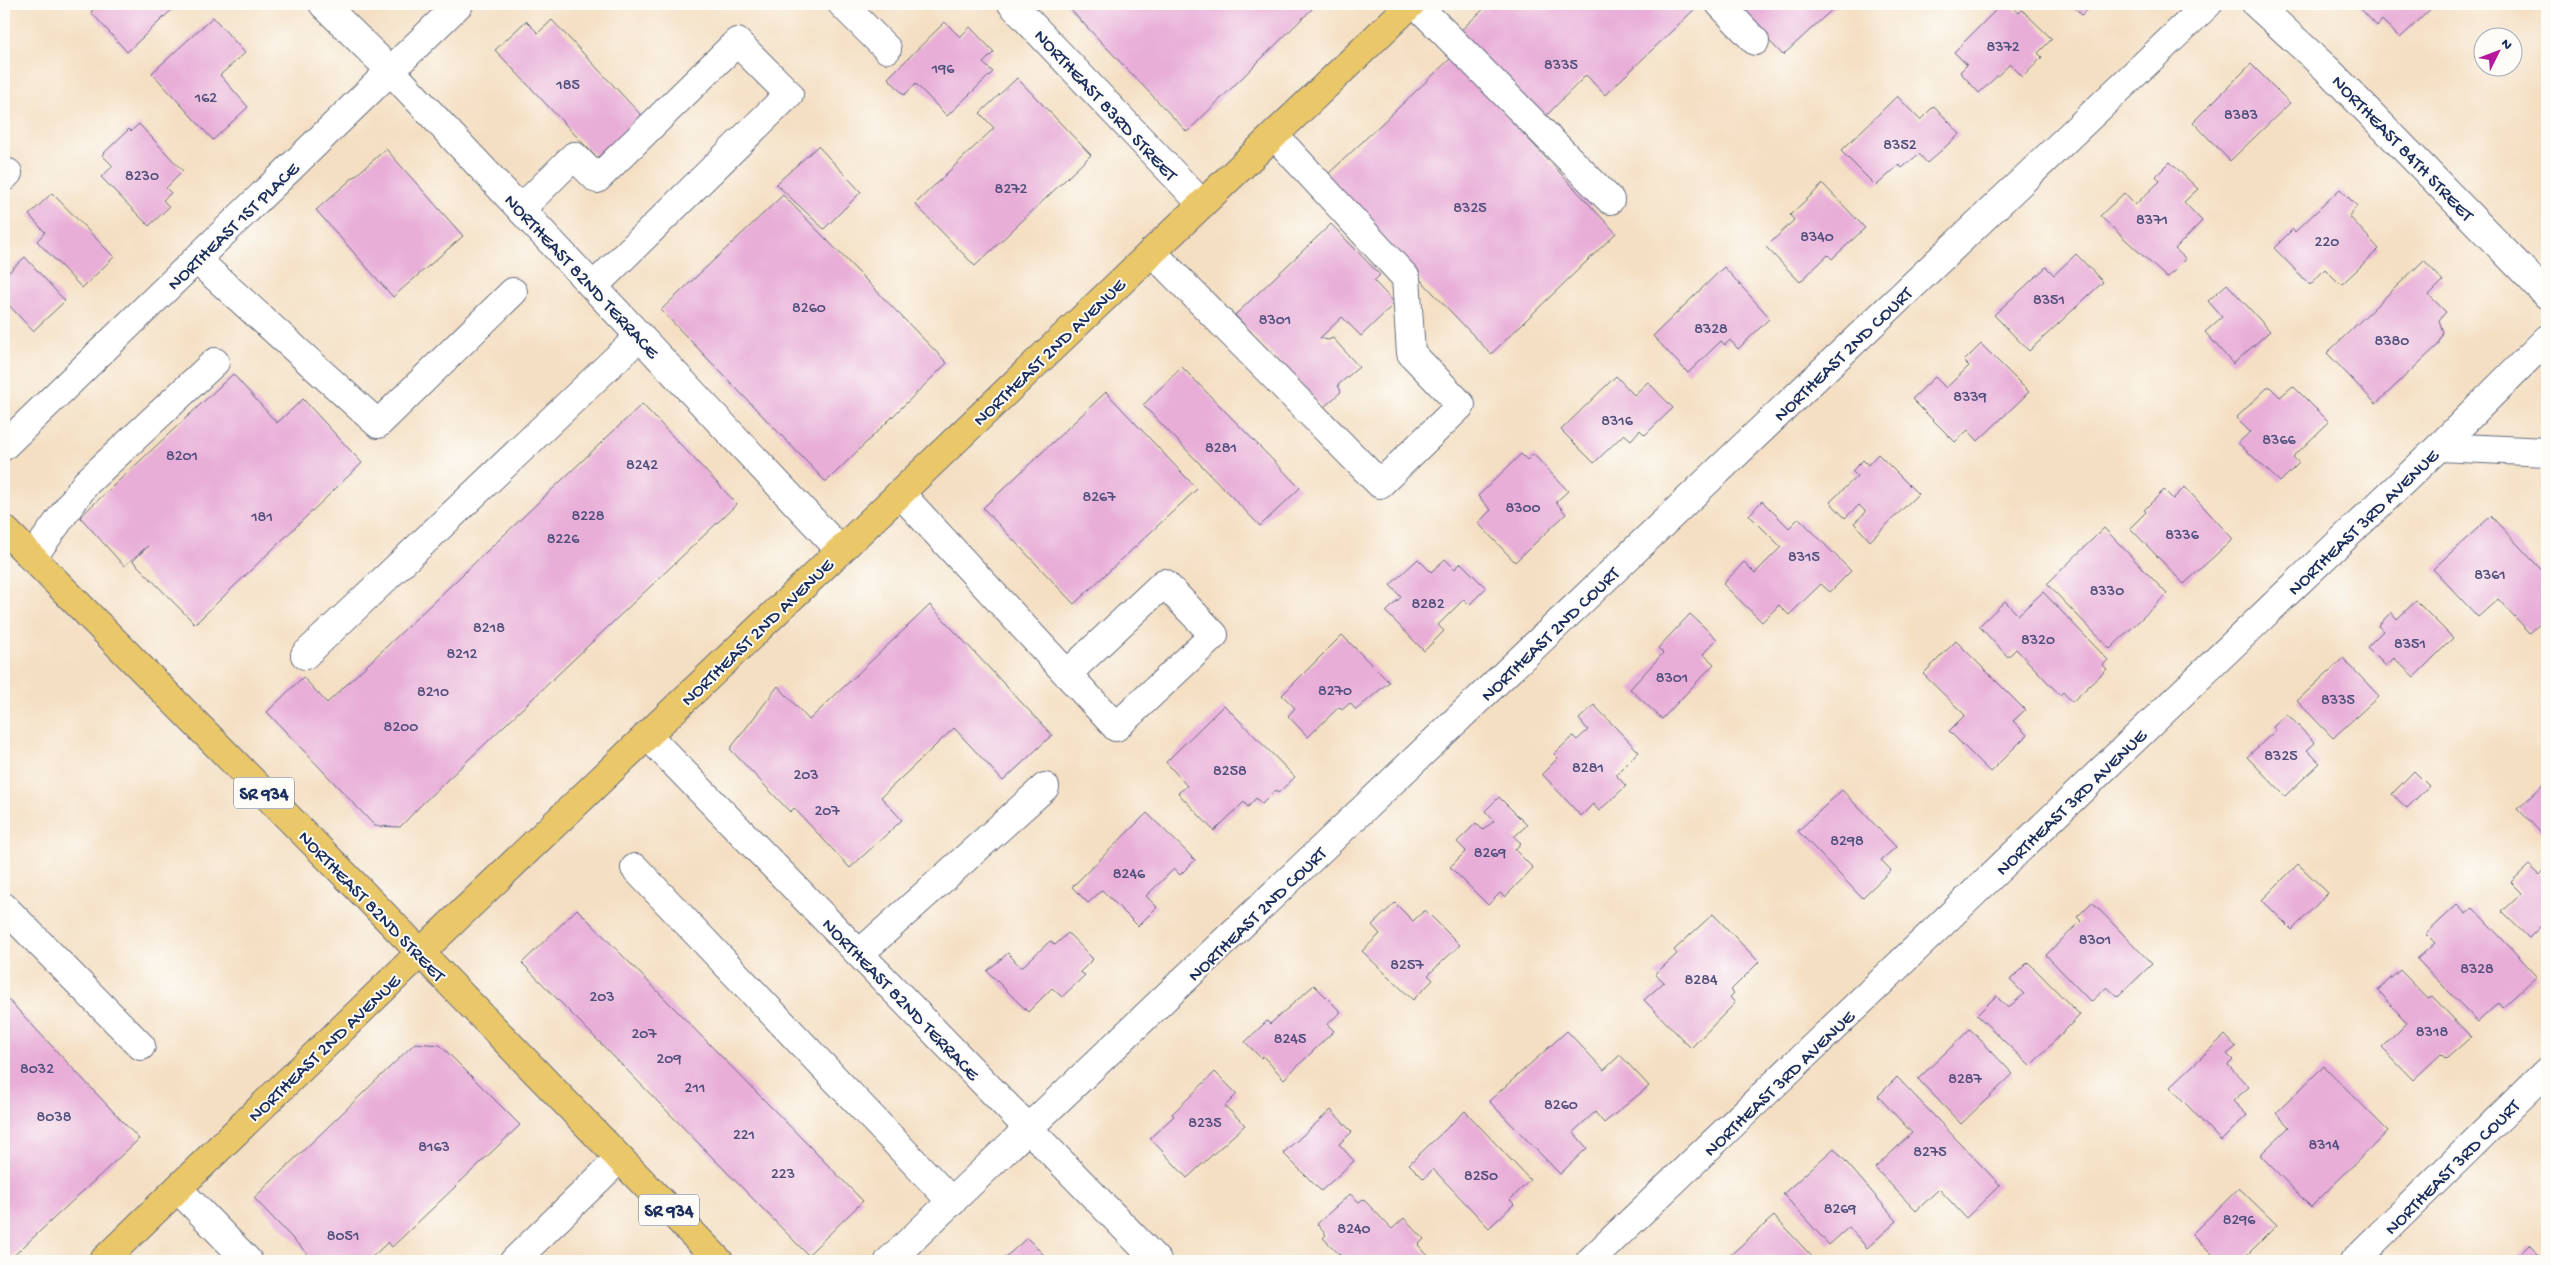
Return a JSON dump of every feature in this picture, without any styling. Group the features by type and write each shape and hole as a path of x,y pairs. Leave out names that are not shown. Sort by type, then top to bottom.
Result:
{"main road":[{"name":"NORTHEAST 2ND AVENUE","path":"103,1261 420,953 1411,4"},
{"name":"NORTHEAST 82ND STREET","path":"4,529 719,1261"}],"street":[{"name":"NORTHEAST 82ND TERRACE","path":"323,4 390,70 840,550"},
{"name":"NORTHEAST 1ST PLACE","path":"4,446 459,4"},
{"path":"842,4 886,49"},
{"name":"NORTHEAST 83RD STREET","path":"1012,4 1202,204"},
{"path":"1416,4 1610,200"},
{"path":"1720,4 1755,41"},
{"name":"NORTHEAST 2ND COURT","path":"889,1261 1030,1129 2208,4"},
{"name":"NORTHEAST 84TH STREET","path":"2256,4 2328,70 2547,296"},
{"path":"521,209 574,156 598,180 737,42 789,94 594,286"},
{"path":"1152,252 1380,484 1460,405 1411,353 1406,278 1274,135"},
{"path":"197,260 378,424 513,292"},
{"path":"305,655 640,336"},
{"name":"NORTHEAST 3RD AVENUE","path":"1590,1261 2439,447 2547,339"},
{"path":"32,558 86,483 215,362"},
{"path":"2439,447 2547,452"},
{"path":"900,493 1067,674 1116,727 1214,635 1164,583 1067,674"},
{"name":"NORTHEAST 82ND TERRACE","path":"647,735 1157,1261"},
{"path":"859,954 1045,788"},
{"path":"635,868 952,1202"},
{"path":"4,907 141,1046"},
{"name":"NORTHEAST 3RD COURT","path":"2354,1261 2547,1072"},
{"path":"514,1261 619,1159"},
{"path":"178,1189 248,1261"}],"building":[{"path":"99,4 178,4 127,52 91,12"},
{"path":"1065,4 1317,4 1187,132"},
{"path":"1489,4 1699,5 1605,95 1586,75 1542,120 1458,33"},
{"path":"1733,4 1838,4 1783,55"},
{"path":"2002,4 2009,4 2019,13 2022,10 2052,39 2038,53 2042,57 2023,77 2010,64 1979,93 1960,72 1967,65 1954,52"},
{"path":"2071,4 2094,4 2082,15"},
{"path":"2356,4 2432,4 2434,6 2400,38 2382,20 2377,26"},
{"path":"213,17 245,53 220,75 248,107 213,140 152,73"},
{"path":"552,20 642,116 597,158 495,50 526,21 538,33"},
{"path":"945,22 960,37 970,27 994,52 983,63 993,72 947,116 916,84 904,95 888,78"},
{"path":"1452,57 1616,233 1491,354 1324,178"},
{"path":"2251,64 2290,103 2230,161 2193,122"},
{"path":"1017,78 1091,155 975,266 915,204 994,128 980,113"},
{"path":"1897,96 1920,120 1934,106 1960,134 1927,163 1919,154 1902,168 1899,165 1876,186 1841,151"},
{"path":"139,124 183,171 166,188 171,193 163,200 169,207 149,226 101,177 113,166 102,155 129,129 131,131"},
{"path":"818,146 861,192 824,229 776,184"},
{"path":"386,149 463,236 393,297 316,210"},
{"path":"2170,162 2198,189 2184,202 2202,221 2175,249 2186,259 2167,278 2100,216 2124,193 2135,205 2160,181 2156,176"},
{"path":"1823,184 1865,228 1832,259 1828,255 1800,282 1766,247 1794,220 1790,215"},
{"path":"2340,189 2357,206 2349,216 2379,249 2341,285 2325,269 2310,285 2274,248 2293,229 2295,232"},
{"path":"52,193 114,257 82,288 37,241 45,232 29,215"},
{"path":"783,195 947,363 826,482 661,310"},
{"path":"1331,224 1380,275 1374,281 1395,303 1361,336 1342,317 1320,338 1328,340 1333,338 1359,367 1338,385 1341,392 1323,408 1235,315"},
{"path":"2076,254 2103,282 2029,351 1994,315 2046,267 2054,275"},
{"path":"25,257 65,301 33,331 4,300 4,268 8,273"},
{"path":"2424,260 2443,281 2429,295 2446,312 2439,320 2443,332 2438,345 2376,404 2327,353"},
{"path":"1724,267 1770,318 1738,349 1730,340 1725,345 1721,341 1688,373 1653,336"},
{"path":"2227,284 2270,331 2233,364 2205,332 2222,317 2208,301"},
{"path":"1981,344 2029,392 1978,441 1968,430 1955,442 1912,399 1935,377 1946,388 1969,366 1964,361"},
{"path":"1182,367 1300,488 1260,526 1143,405"},
{"path":"233,374 277,423 303,399 362,463 195,624 133,561 148,546 124,566 80,517"},
{"path":"1616,376 1634,395 1648,382 1673,408 1645,435 1640,430 1631,440 1624,434 1594,463 1561,430"},
{"path":"2269,386 2280,397 2293,386 2329,422 2293,457 2299,463 2280,482 2238,443 2250,432 2236,418"},
{"path":"1106,392 1197,489 1074,604 983,508"},
{"path":"642,404 737,504 400,827 375,826 267,712 303,677 327,703"},
{"path":"1521,454 1527,460 1533,454 1568,491 1556,502 1566,514 1515,562 1478,523 1491,510 1478,496"},
{"path":"1878,454 1918,494 1870,541 1854,523 1866,512 1859,505 1845,518 1830,502 1857,476 1852,471 1863,460 1868,465"},
{"path":"2185,487 2233,539 2184,584 2130,528 2146,512 2144,510 2164,490 2173,499"},
{"path":"1762,501 1789,528 1799,518 1851,571 1830,592 1821,584 1789,615 1779,605 1762,622 1723,584 1744,562 1755,573 1781,547 1749,515"},
{"path":"2491,516 2547,576 2547,617 2530,633 2498,599 2478,617 2433,569"},
{"path":"2104,528 2167,594 2110,649 2047,584"},
{"path":"1418,559 1431,572 1445,559 1455,569 1461,563 1486,588 1469,605 1464,599 1438,625 1444,631 1424,651 1386,612 1401,597 1390,585"},
{"path":"2043,592 2108,660 2103,665 2107,669 2072,702 2063,692 2060,695 2016,649 2008,657 1979,626 2005,601 2018,615"},
{"path":"2416,601 2453,638 2414,677 2394,658 2386,666 2367,647 2383,631 2378,626 2391,612 2397,619"},
{"path":"930,605 1052,735 1003,781 954,728 881,797 902,820 850,868 794,808 790,812 730,749 778,686 809,720"},
{"path":"1690,614 1717,639 1703,654 1714,664 1662,719 1630,689 1663,653 1658,648"},
{"path":"1342,635 1389,682 1356,710 1350,703 1342,710 1339,707 1308,737 1288,716 1295,708 1282,695"},
{"path":"1956,641 2025,710 2013,721 2027,735 1990,772 1949,731 1965,715 1923,674"},
{"path":"2343,658 2379,696 2333,738 2297,701"},
{"path":"1224,705 1295,777 1278,793 1276,790 1262,804 1256,798 1248,807 1244,802 1214,831 1178,793 1187,786 1166,762"},
{"path":"1594,705 1639,752 1616,775 1626,786 1599,811 1593,804 1581,816 1542,774 1558,758 1554,754 1573,736 1577,740 1588,730 1579,719"},
{"path":"2287,714 2315,743 2307,750 2320,763 2285,796 2247,757 2276,730 2273,727"},
{"path":"2414,771 2429,786 2407,808 2392,794"},
{"path":"2547,781 2547,839 2518,809"},
{"path":"1842,790 1896,847 1881,860 1891,870 1862,898 1798,831"},
{"path":"1499,797 1527,825 1514,837 1521,843 1515,850 1533,868 1505,897 1500,893 1488,905 1450,867 1466,851 1457,842 1476,823 1483,830 1494,821 1485,811"},
{"path":"1147,813 1195,860 1180,875 1174,869 1146,896 1157,907 1138,926 1102,890 1088,903 1072,887"},
{"path":"2298,864 2328,893 2292,930 2262,900"},
{"path":"2529,865 2540,875 2547,867 2547,920 2529,938 2502,912 2522,893 2511,882"},
{"path":"2092,902 2152,964 2118,997 2107,987 2091,1002 2046,955 2081,921 2077,917"},
{"path":"1395,903 1413,921 1425,910 1460,945 1428,975 1433,980 1413,1000 1362,951 1380,934 1372,925"},
{"path":"2457,905 2466,914 2473,908 2537,976 2502,1008 2498,1003 2478,1022 2417,959 2435,943 2426,934"},
{"path":"577,909 863,1201 808,1255 522,963"},
{"path":"1713,914 1759,962 1731,990 1734,993 1730,997 1735,1003 1691,1048 1644,1000 1664,982 1655,974 1677,954 1674,950"},
{"path":"1068,933 1093,959 1080,972 1085,975 1062,997 1052,988 1028,1012 987,971 1008,953 1021,968 1050,941 1055,945"},
{"path":"2028,962 2080,1015 2030,1066 1977,1015 1996,996 2008,1008 2024,994 2010,980"},
{"path":"2400,970 2428,999 2432,996 2471,1037 2446,1059 2441,1054 2413,1080 2382,1048 2407,1023 2378,990"},
{"path":"1314,985 1341,1012 1327,1024 1334,1031 1284,1079 1263,1056 1261,1058 1245,1042 1267,1021 1270,1024"},
{"path":"4,995 139,1139 8,1261 4,1261"},
{"path":"1970,1029 2013,1074 1961,1124 1918,1079"},
{"path":"1567,1031 1604,1070 1620,1055 1649,1086 1604,1123 1595,1112 1573,1132 1587,1148 1560,1174 1489,1101"},
{"path":"2225,1035 2236,1047 2227,1054 2233,1060 2228,1065 2249,1087 2233,1101 2247,1115 2221,1141 2170,1087"},
{"path":"415,1043 440,1045 520,1125 392,1247 388,1242 368,1261 314,1261 254,1198"},
{"path":"2324,1066 2388,1131 2311,1207 2260,1155 2289,1127 2276,1113"},
{"path":"1215,1072 1237,1094 1225,1106 1245,1125 1187,1178 1150,1138 1174,1116 1172,1114"},
{"path":"1897,1077 2000,1185 1966,1218 1939,1189 1916,1211 1875,1168 1912,1133 1878,1096"},
{"path":"1331,1110 1352,1132 1339,1144 1354,1161 1321,1191 1283,1153"},
{"path":"1465,1111 1530,1180 1510,1200 1514,1204 1489,1228 1433,1169 1424,1179 1409,1164"},
{"path":"1834,1148 1897,1221 1867,1248 1849,1227 1829,1245 1783,1194"},
{"path":"2239,1188 2277,1225 2241,1261 2219,1261 2192,1234"},
{"path":"1350,1194 1359,1202 1363,1199 1392,1229 1404,1218 1424,1239 1418,1245 1433,1261 1346,1261 1323,1238 1326,1235 1317,1224"},
{"path":"1774,1216 1816,1261 1730,1261 1727,1258"},
{"path":"1027,1238 1050,1261 1001,1261"},
{"path":"2529,1245 2545,1261 2513,1261"}]}
